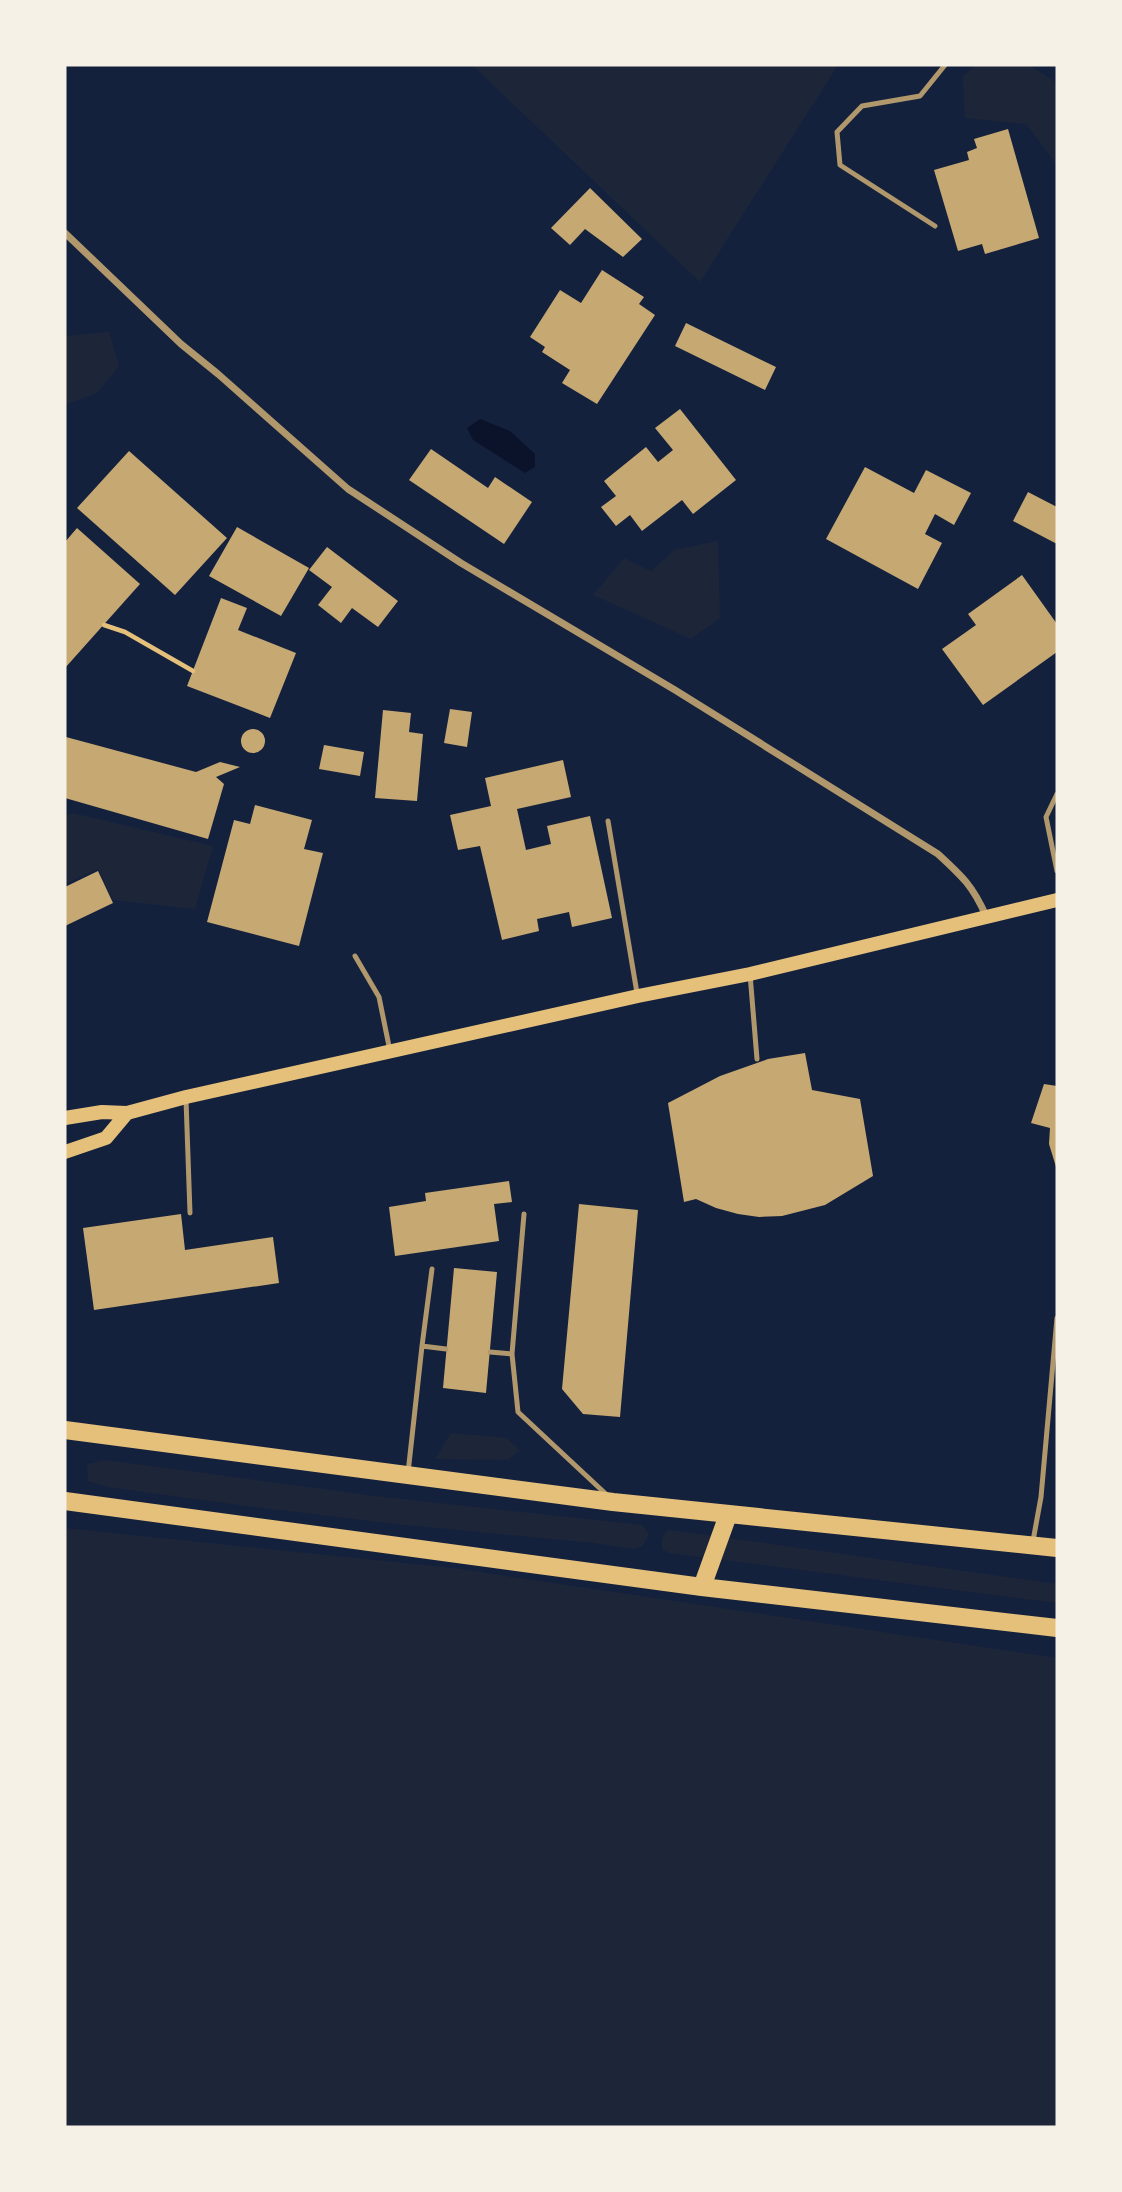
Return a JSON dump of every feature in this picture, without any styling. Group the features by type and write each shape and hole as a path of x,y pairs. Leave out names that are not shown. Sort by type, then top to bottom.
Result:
{"main road":[{"path":"65,1118 102,1112 127,1114 186,1097 638,996 750,974 1057,900"},
{"path":"65,1152 106,1139 127,1114"},
{"path":"65,1430 613,1502 1057,1548"},
{"path":"65,1502 702,1587 1057,1628"},
{"path":"702,1587 728,1515"}],"street":[{"path":"65,233 181,344 348,489 449,556 675,690 937,854 970,885 986,916"}],"lane":[{"path":"935,226 840,165 837,132 862,106 920,96 945,65"},
{"path":"1057,794 1046,817 1057,871"},
{"path":"608,821 638,996"},
{"path":"355,956 379,997 390,1052"},
{"path":"750,974 757,1059"},
{"path":"186,1097 190,1213"},
{"path":"524,1214 512,1354 517,1412 613,1502"},
{"path":"408,1473 432,1269"},
{"path":"1033,1545 1041,1497 1057,1318"},
{"path":"422,1346 446,1349"},
{"path":"490,1352 512,1354"}],"path":[{"path":"104,625 125,632 193,671"}],"shaded area":[{"path":"472,65 838,65 700,282"},
{"path":"976,65 1029,65 1057,83 1057,165 1026,124 965,118 963,76"},
{"path":"109,332 119,366 97,393 65,405 65,336"},
{"path":"480,419 510,431 535,454 535,467 525,473 473,440 467,428"},
{"path":"718,541 720,618 691,639 593,595 624,558 651,571 674,550"},
{"path":"73,813 213,846 195,909 113,900 98,869 65,884 65,815"},
{"path":"451,1433 506,1438 520,1450 508,1460 435,1459"},
{"path":"106,1460 375,1496 642,1525 649,1534 642,1547 633,1549 245,1506 108,1487 88,1481 87,1464"},
{"path":"65,1528 453,1568 1057,1658 1057,2127 65,2127"},
{"path":"670,1530 1057,1584 1057,1603 668,1553 662,1549 662,1543 664,1535"}],"building":[{"path":"1008,129 1039,238 985,254 982,244 958,251 934,170 969,160 967,152 977,148 974,139"},
{"path":"590,188 642,239 623,257 585,229 570,245 551,228"},
{"path":"602,270 644,297 639,304 655,315 597,404 562,383 570,370 542,352 545,347 530,337 560,290 581,303"},
{"path":"686,323 776,367 765,390 675,346"},
{"path":"680,409 736,480 693,514 682,500 642,531 630,515 616,526 601,507 616,496 604,481 646,447 658,462 673,450 655,428"},
{"path":"431,449 488,488 495,477 532,502 504,544 409,480"},
{"path":"129,451 227,538 175,595 77,508"},
{"path":"865,467 914,493 926,470 971,493 954,525 935,514 925,534 942,543 918,589 826,539"},
{"path":"1028,492 1057,507 1057,544 1013,521"},
{"path":"237,527 309,568 281,616 209,576"},
{"path":"77,528 140,584 65,668 65,542"},
{"path":"327,547 398,601 378,627 352,608 341,623 318,605 332,587 309,570"},
{"path":"1022,575 1057,624 1057,652 983,705 942,649 976,625 968,614"},
{"path":"221,598 247,608 238,630 296,653 270,718 187,686"},
{"path":"450,709 472,712 467,747 444,743"},
{"path":"383,710 411,713 409,732 423,734 417,801 375,798"},
{"path":"253,729 261,733 265,741 261,749 253,753 245,749 241,741 245,733"},
{"path":"66,737 196,772 220,762 240,767 216,777 224,784 208,839 65,798"},
{"path":"324,745 364,752 360,776 319,769"},
{"path":"563,760 571,797 517,809 526,850 551,844 547,826 590,816 612,918 572,927 569,912 537,919 539,931 502,940 480,846 458,850 450,815 491,806 485,778"},
{"path":"255,805 312,820 304,849 323,853 299,946 207,922 234,820 250,824"},
{"path":"98,871 113,903 65,926 65,887"},
{"path":"805,1053 812,1090 860,1099 873,1176 825,1205 782,1216 738,1214 696,1199 684,1202 668,1103 720,1076 768,1059"},
{"path":"1044,1084 1057,1086 1057,1170 1049,1144 1050,1128 1031,1123"},
{"path":"509,1181 512,1202 494,1204 499,1241 395,1256 389,1207 426,1201 425,1193"},
{"path":"579,1204 638,1210 620,1417 583,1414 562,1389"},
{"path":"181,1214 185,1250 273,1237 279,1283 94,1310 83,1228"},
{"path":"454,1268 497,1272 486,1393 443,1388"}]}
